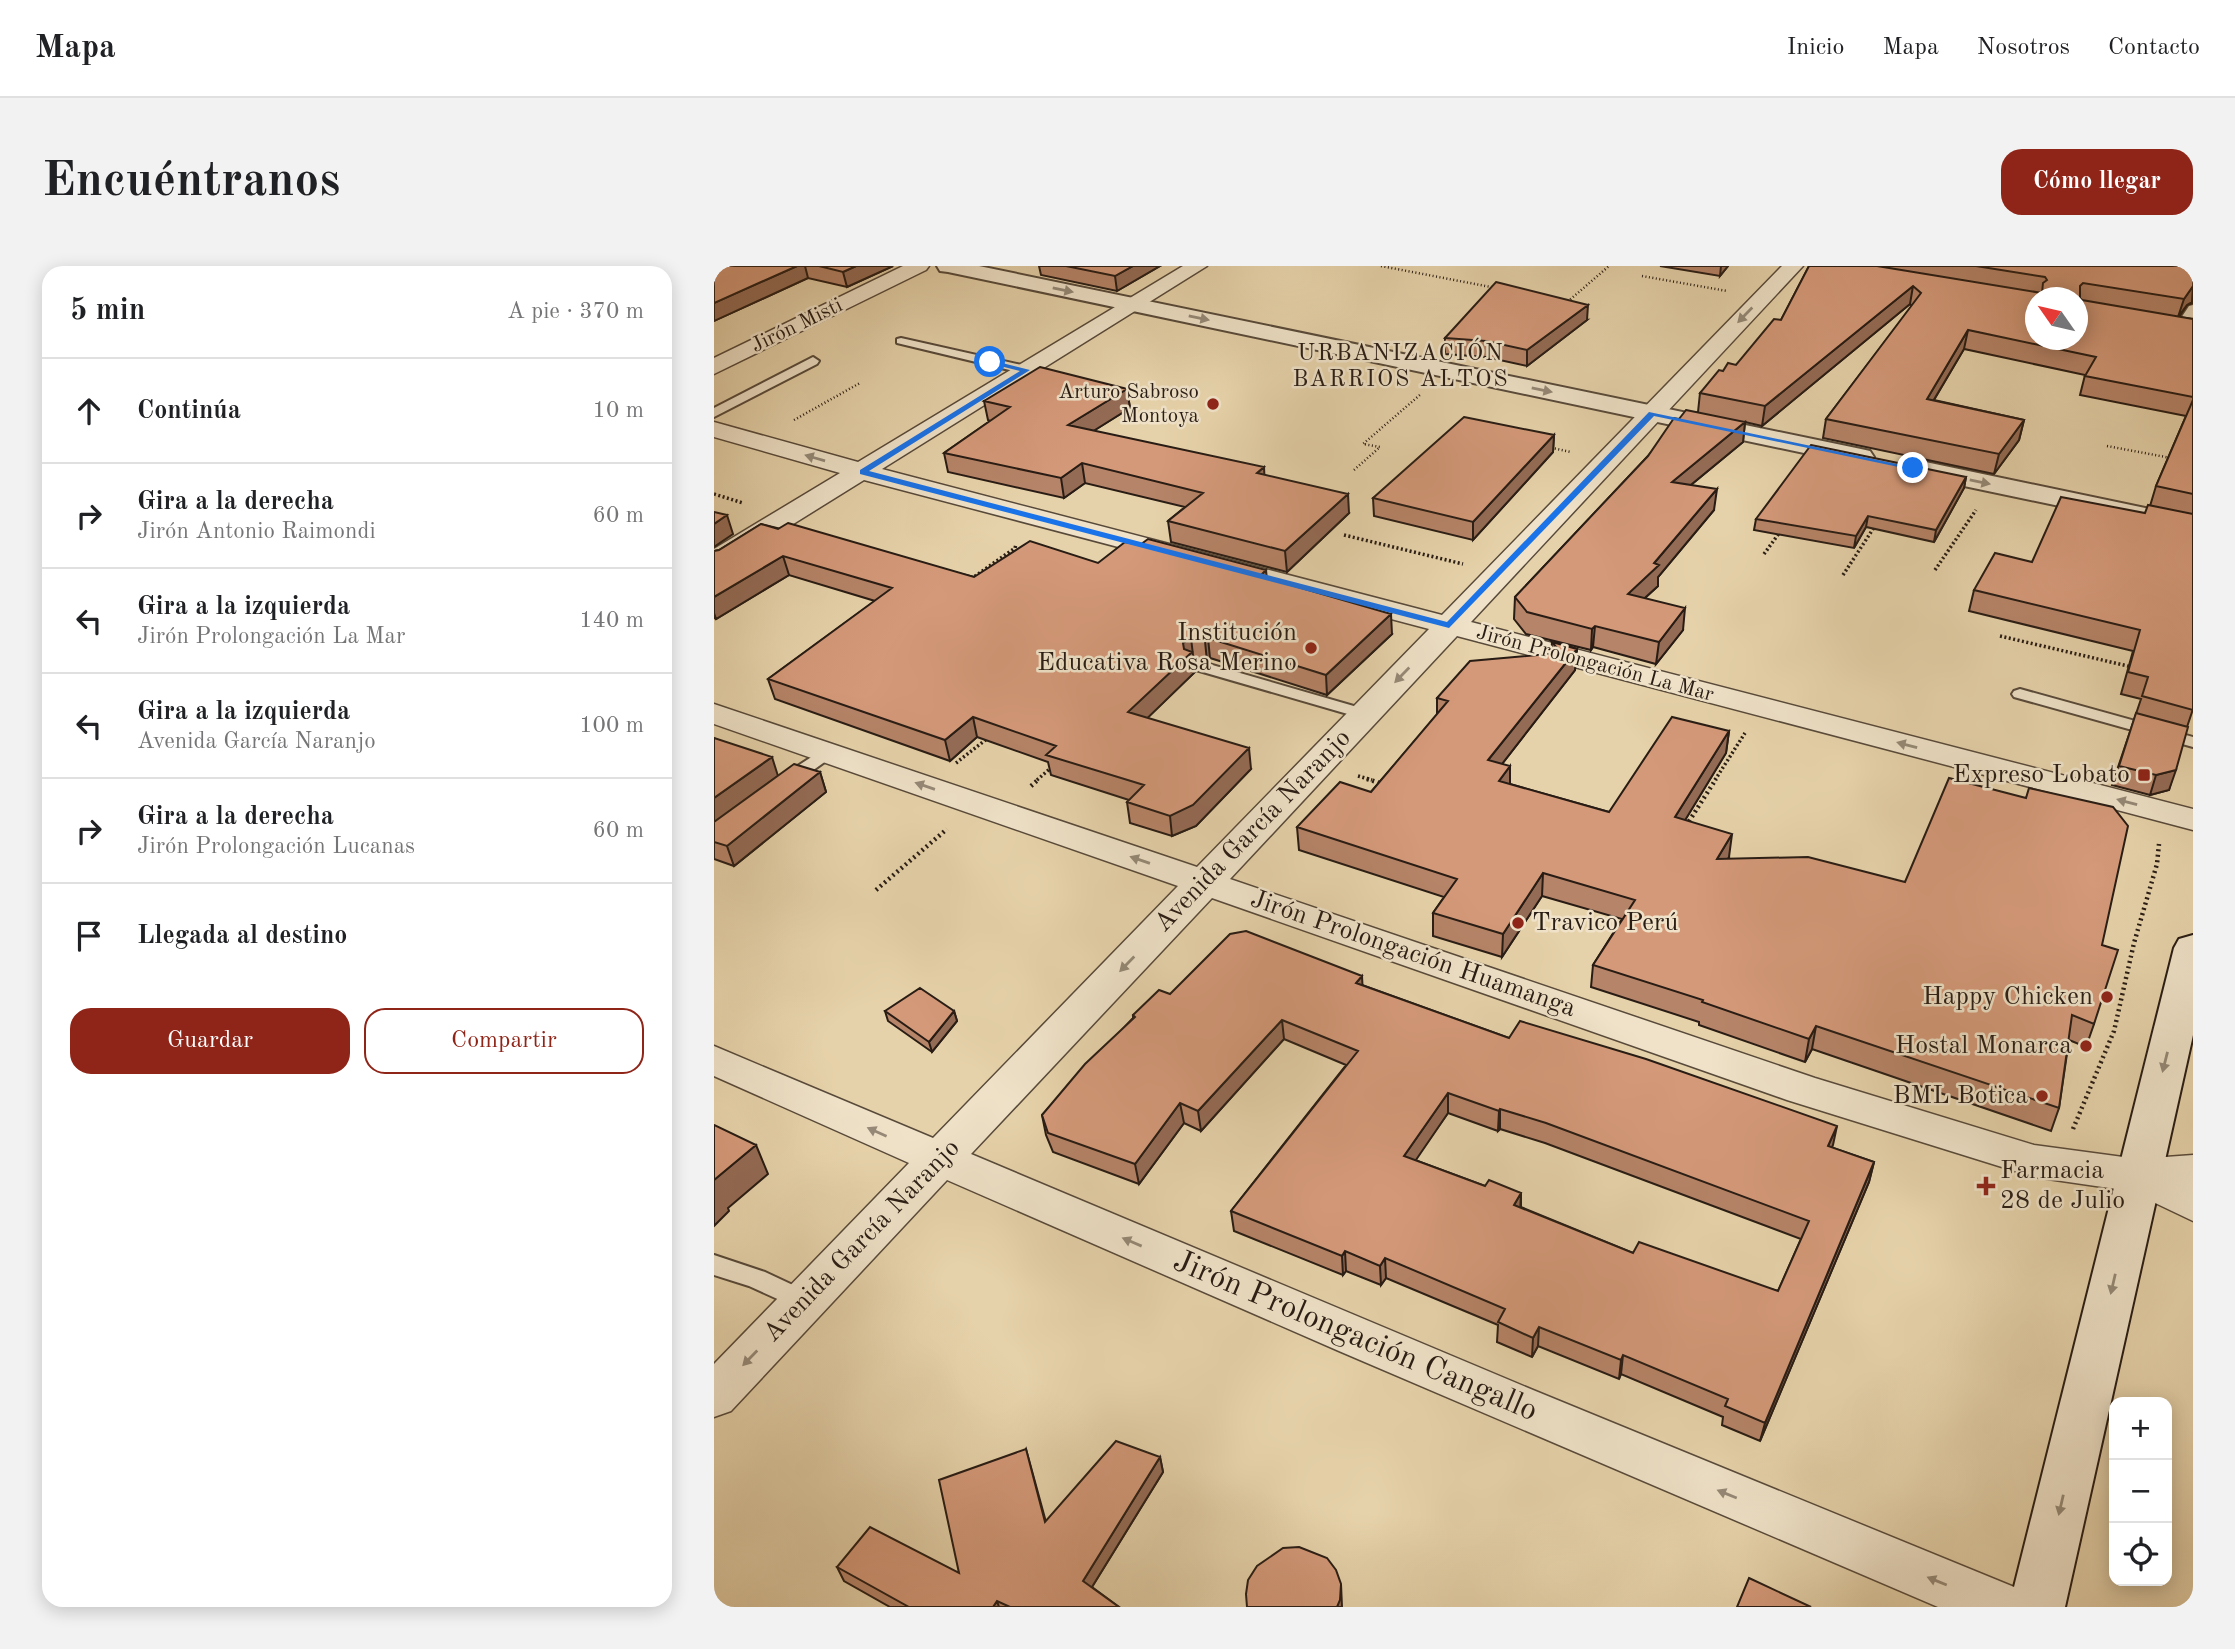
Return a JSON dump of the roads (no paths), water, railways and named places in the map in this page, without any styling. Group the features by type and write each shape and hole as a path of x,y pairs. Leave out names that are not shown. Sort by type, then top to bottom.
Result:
{"street":[{"name":"Jirón Misti","path":"714,367 919,266"},
{"path":"948,266 2193,526"},
{"path":"714,561 1197,266"},
{"name":"Avenida García Naranjo","path":"714,1395 1793,266"},
{"path":"2156,323 2190,317"},
{"name":"Jirón Prolongación La Mar","path":"714,429 863,472 2178,816"},
{"name":"Jirón Prolongación Huamanga","path":"714,713 1801,1089 2034,1161 2138,1175"},
{"path":"2037,1607 2193,948"},
{"name":"Jirón Prolongación Cangallo","path":"714,1060 940,1160 1610,1446 2000,1607"},
{"path":"2138,1175 2193,1171"},
{"path":"2138,1175 2193,1204"}],"lane":[{"path":"901,341 1026,370"},
{"path":"714,413 813,362"},
{"path":"1195,666 1365,714"},
{"path":"2020,694 2193,742"},
{"path":"768,795 827,752"},
{"path":"714,1265 757,1279 804,1301"}],"place":[{"name":"Arturo Sabroso Montoya","path":"1213,404"},
{"name":"Institución Educativa Rosa Merino","path":"1311,648"},
{"name":"Expreso Lobato","path":"2144,775"},
{"name":"Travico Perú","path":"1518,923"},
{"name":"Happy Chicken","path":"2107,997"},
{"name":"Hostal Monarca","path":"2086,1046"},
{"name":"BML Botica","path":"2042,1096"},
{"name":"Farmacia 28 de Julio","path":"1986,1186"}],"district":[{"name":"URBANIZACIÓN BARRIOS ALTOS","path":"1401,366"}]}
